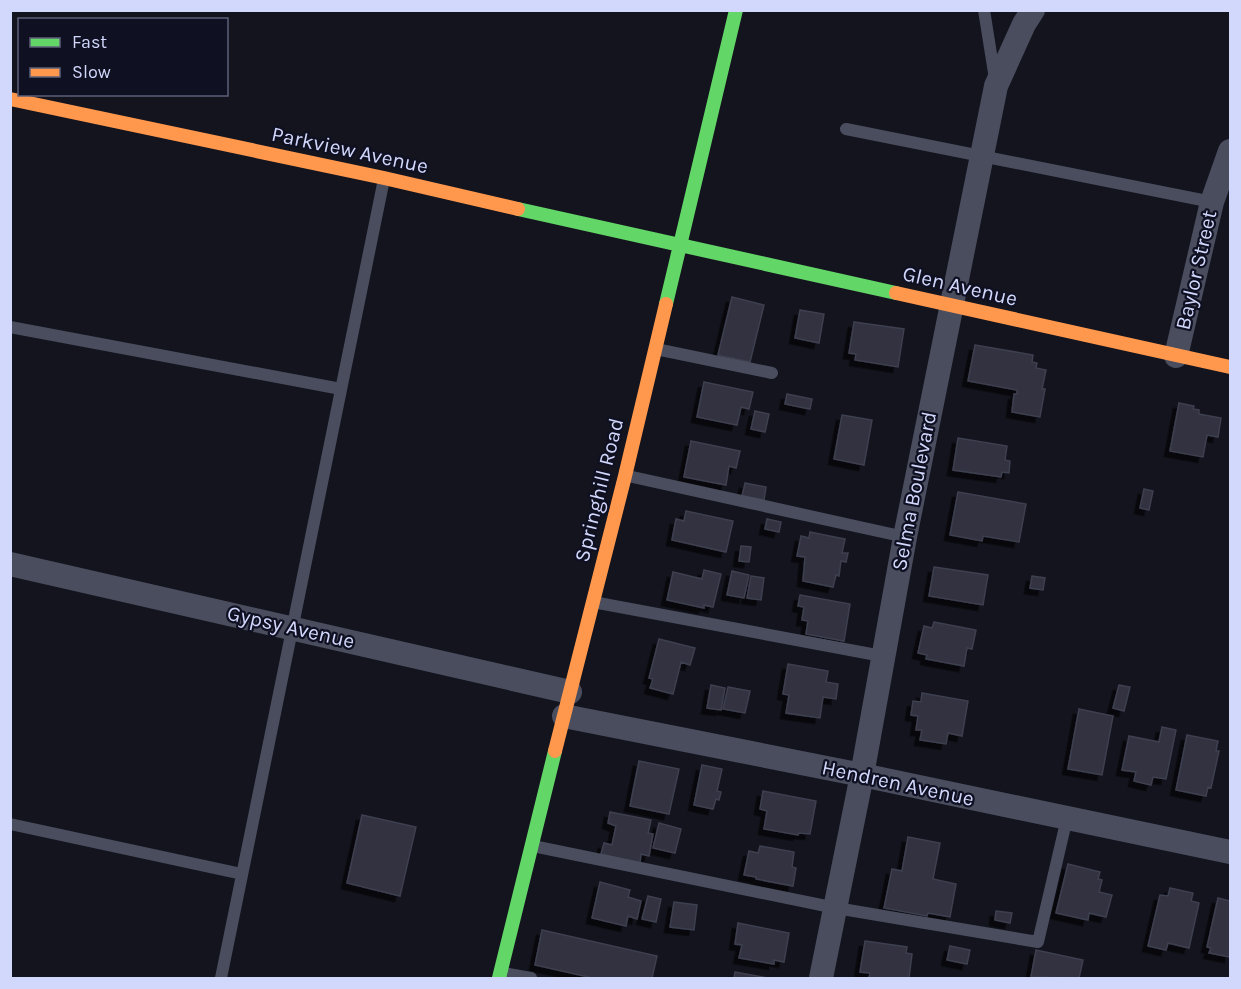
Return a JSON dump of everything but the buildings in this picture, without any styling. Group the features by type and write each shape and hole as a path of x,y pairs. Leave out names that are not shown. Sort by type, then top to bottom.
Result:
{"street":[{"name":"Springhill Road","path":"500,976 592,602 626,476 736,10"},
{"name":"Selma Boulevard","path":"821,978 862,775 882,656 950,306 996,86 1024,24 1033,10"},
{"name":"Parkview Avenue","path":"10,99 384,178 680,246"},
{"name":"Baylor Street","path":"1176,356 1212,202 1230,151"},
{"name":"Glen Avenue","path":"680,246 1230,367"},
{"name":"Gypsy Avenue","path":"10,564 570,692"},
{"name":"Hendren Avenue","path":"564,716 862,775 1230,852"}],"lane":[{"path":"984,10 996,86"},
{"path":"846,129 1212,202"},
{"path":"221,978 384,178"},
{"path":"10,327 341,389"},
{"path":"655,349 772,373"},
{"path":"626,476 905,537"},
{"path":"592,602 882,656"},
{"path":"532,846 836,908 1038,942 1067,818"},
{"path":"10,824 242,874"},
{"path":"500,976 531,978"}],"traffic: fast":[{"path":"666,304 736,10"},
{"path":"518,209 896,293"},
{"path":"499,978 555,751"}],"traffic: slow":[{"path":"10,99 384,178 518,209"},
{"path":"896,293 1230,367"},
{"path":"555,751 666,304"}]}
